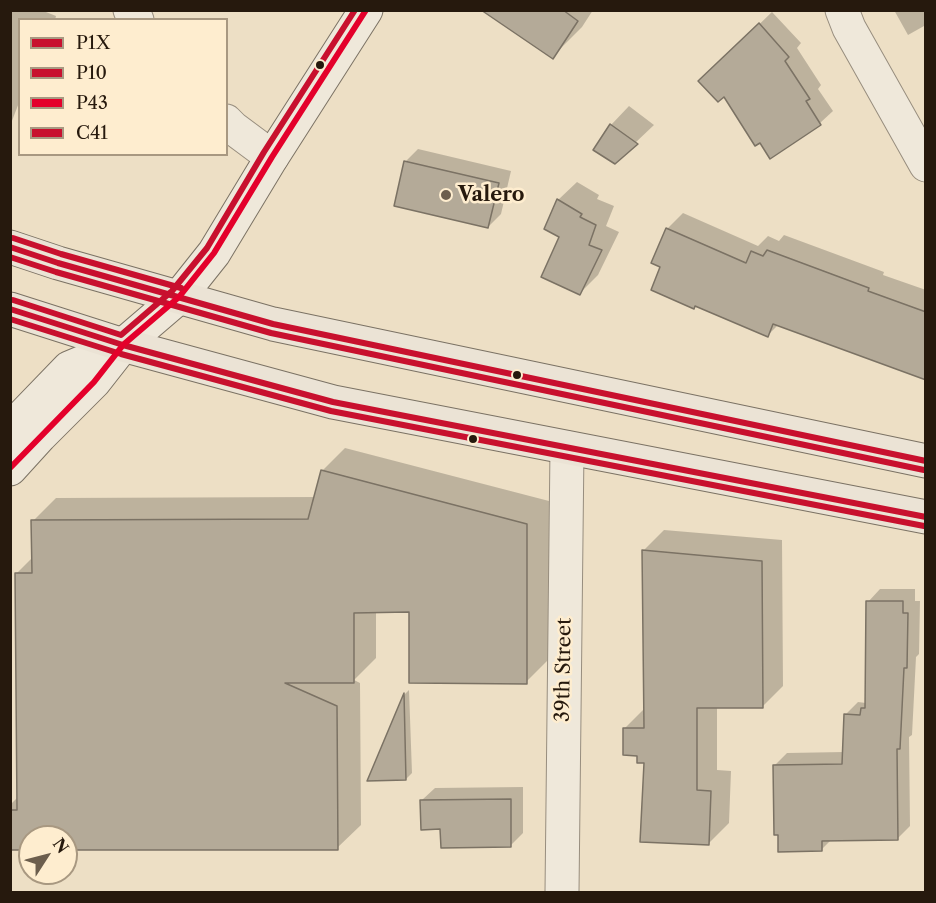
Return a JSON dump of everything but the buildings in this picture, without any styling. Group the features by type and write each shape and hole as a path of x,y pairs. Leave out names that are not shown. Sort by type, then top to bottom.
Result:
{"main road":[{"path":"10,469 94,382 123,345 179,297 214,254 272,157 366,10"},
{"path":"842,10 849,28 926,165"},
{"path":"228,123 272,157"},
{"path":"10,247 58,263 273,324 926,461"},
{"path":"10,309 123,345 333,402 926,517"},
{"path":"10,429 69,369 123,345"},
{"name":"39th Street","path":"562,892 567,448"}],"transit line":[{"name":"C41","path":"13,300 121,335 172,291 207,248 264,152 355,10"},
{"name":"P43","path":"10,468 94,382 123,345 179,297 214,253 366,10"},
{"name":"C41","path":"13,238 181,288"},
{"name":"P1X","path":"10,247 58,263 273,324 926,461"},
{"name":"P10","path":"10,257 271,333 924,470"},
{"name":"P1X","path":"10,309 123,345 333,402 926,517"},
{"name":"P10","path":"10,319 121,354 331,411 924,526"}],"place":[{"name":"Valero","path":"446,195"}]}
